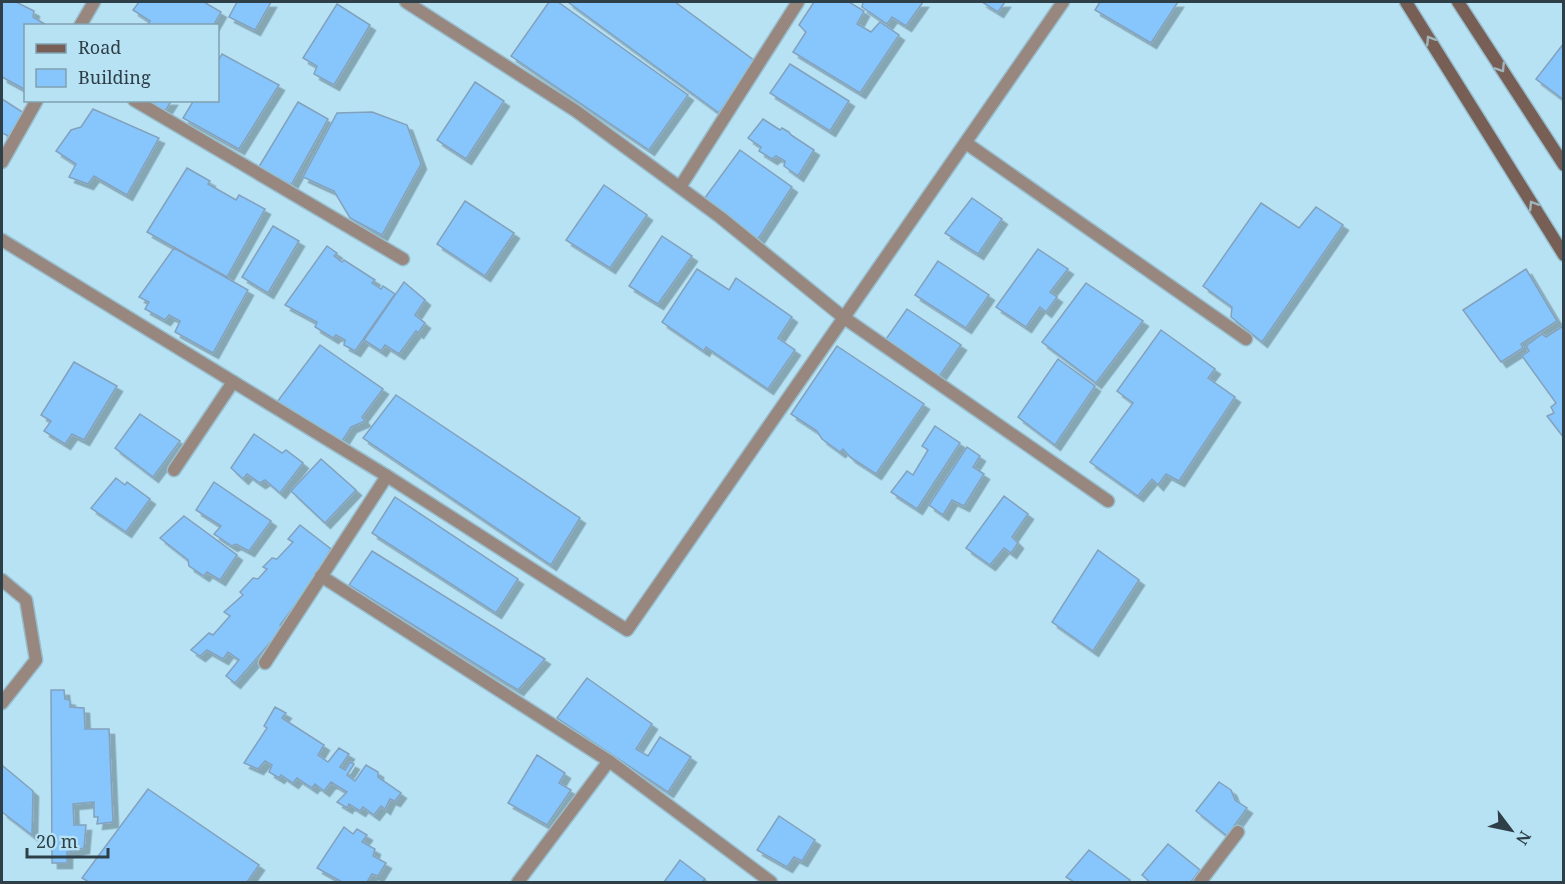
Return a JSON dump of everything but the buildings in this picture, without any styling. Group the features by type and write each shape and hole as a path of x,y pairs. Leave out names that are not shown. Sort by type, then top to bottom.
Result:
{"main road":[{"path":"1406,2 1563,255"},
{"path":"1458,2 1563,165"}],"street":[{"path":"81,24 94,2"},
{"path":"406,2 576,111 720,217 843,317 1108,501"},
{"path":"680,187 798,2"},
{"path":"2,240 387,476 627,630 1063,2"},
{"path":"2,162 36,102"},
{"path":"137,102 403,259"},
{"path":"966,143 1246,339"},
{"path":"174,470 233,382"},
{"path":"265,663 387,476"},
{"path":"321,576 609,761 771,882"},
{"path":"2,580 26,600 36,660 2,703"},
{"path":"518,882 609,761"},
{"path":"1200,882 1238,832"}]}
